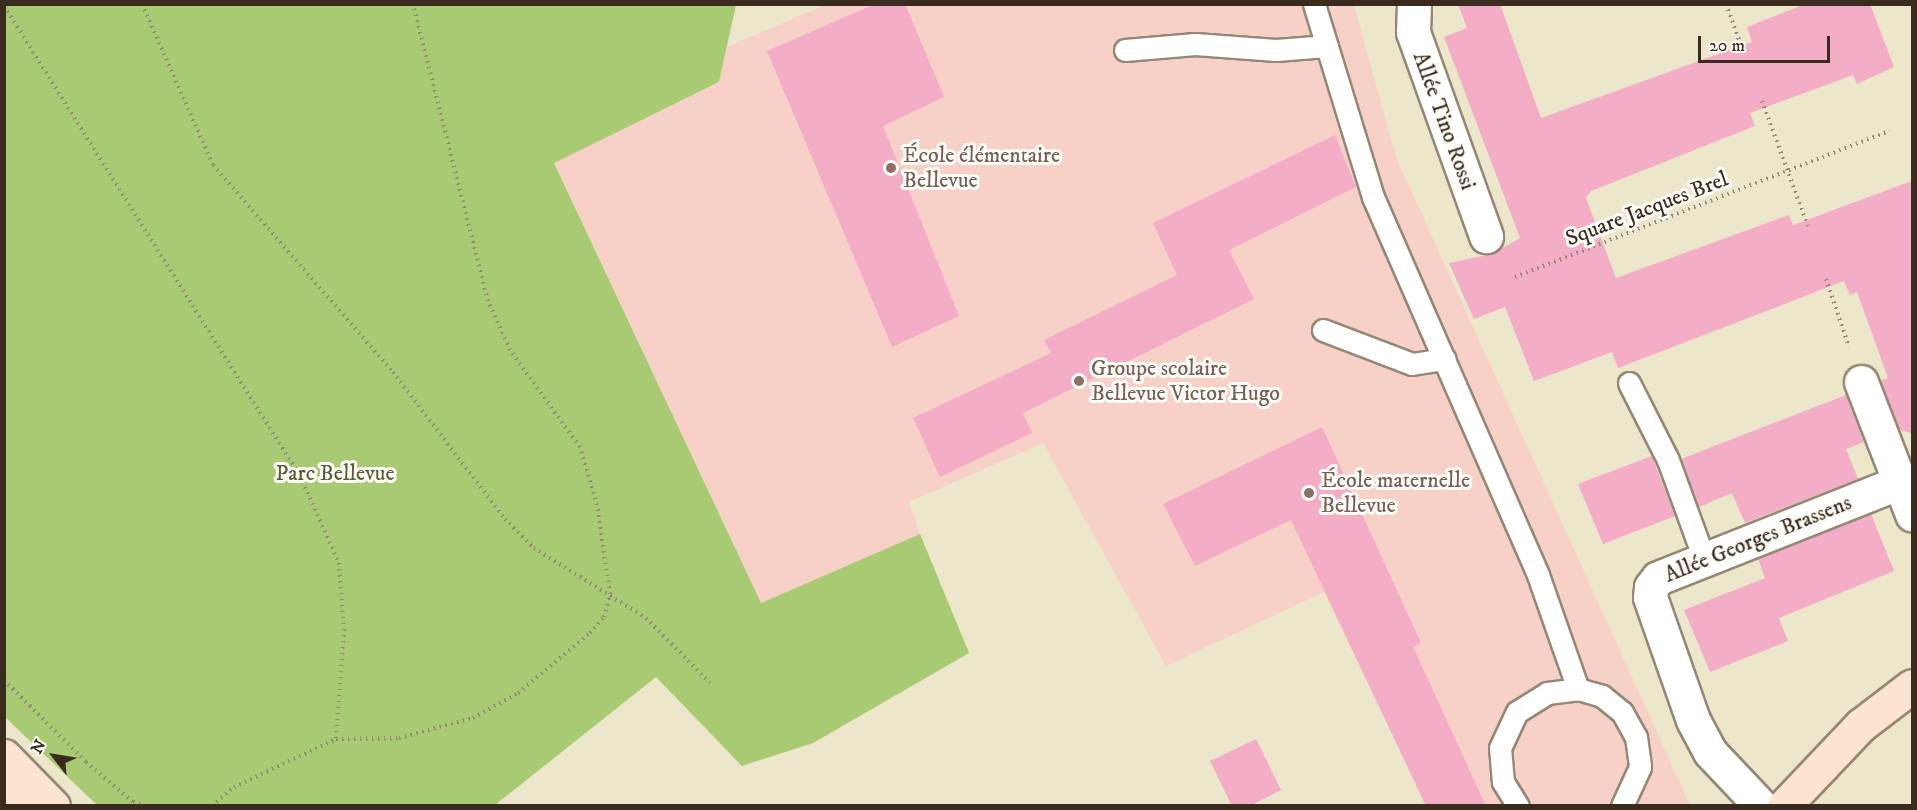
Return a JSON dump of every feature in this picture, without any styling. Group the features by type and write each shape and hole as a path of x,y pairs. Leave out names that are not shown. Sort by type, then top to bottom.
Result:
{"street":[{"name":"Allée Tino Rossi","path":"1414,4 1413,32 1486,236"},
{"path":"1861,382 1912,514"},
{"name":"Allée Georges Brassens","path":"1761,806 1710,752 1650,597 1658,578 1900,482"},
{"path":"1784,806 1861,725 1912,686"},
{"path":"4,756 53,806"},
{"path":"4,796 12,806"}],"lane":[{"path":"1314,4 1373,197 1538,575 1578,689"},
{"path":"1125,50 1195,44 1276,50 1327,46"},
{"path":"1323,330 1412,364 1445,359"},
{"path":"1629,383 1668,460 1704,560"},
{"path":"1518,806 1503,782 1500,748 1517,712 1547,693 1578,689 1602,696 1622,712 1636,737 1640,767 1622,806"}],"path":[{"path":"142,4 213,165 393,372 506,519 534,548 646,618 710,683"},
{"path":"212,806 234,787 336,739 399,738 472,718 518,693 590,633 604,617 610,594 597,505 580,447 516,359 488,301 413,4"},
{"path":"1726,4 1743,51"},
{"path":"4,6 300,476 339,563 344,629 336,739"},
{"path":"1762,101 1790,171 1808,226"},
{"name":"Square Jacques Brel","path":"1515,277 1890,131"},
{"path":"1826,279 1861,382"},
{"path":"4,680 86,762 133,802 146,806"}],"shaded area":[{"name":"Groupe scolaire Bellevue Victor Hugo","path":"825,5 1354,5 1396,157 1690,805 1426,805 1324,592 1166,666 1043,443 909,502 920,534 761,603 554,162 719,83 727,47"}],"green space":[{"name":"Parc Bellevue","path":"4,5 736,5 719,82 554,163 761,603 920,534 969,653 813,743 742,766 656,677 495,805 97,805 5,717"}],"building":[{"path":"875,4 905,4 944,97 883,126 959,316 892,347 767,51"},
{"path":"1458,4 1500,4 1541,118 1752,42 1747,27 1805,4 1870,4 1894,67 1857,84 1853,75 1750,113 1755,126 1591,191 1586,198 1616,278 1789,215 1793,225 1912,181 1912,433 1900,430 1881,381 1888,378 1857,292 1850,295 1844,281 1618,368 1612,352 1534,381 1505,307 1474,319 1449,263 1492,254 1520,238 1444,37 1467,28"},
{"path":"1335,135 1356,187 1229,250 1254,299 1023,413 1032,433 940,477 913,418 1051,353 1044,340 1177,275 1153,223"},
{"path":"1846,395 1864,442 1846,449 1858,479 1745,523 1732,493 1699,507 1681,459"},
{"path":"1322,427 1421,643 1413,647 1486,806 1426,806 1291,520 1195,566 1163,504"},
{"path":"1652,456 1675,516 1603,544 1578,484"},
{"path":"1871,514 1894,571 1779,618 1788,641 1710,672 1684,610 1765,578 1758,559"},
{"path":"1256,739 1281,790 1250,806 1232,806 1210,761"}],"place":[{"name":"École élémentaire Bellevue","path":"891,168"},
{"name":"Groupe scolaire Bellevue Victor Hugo","path":"1079,381"},
{"name":"École maternelle Bellevue","path":"1309,493"}]}
